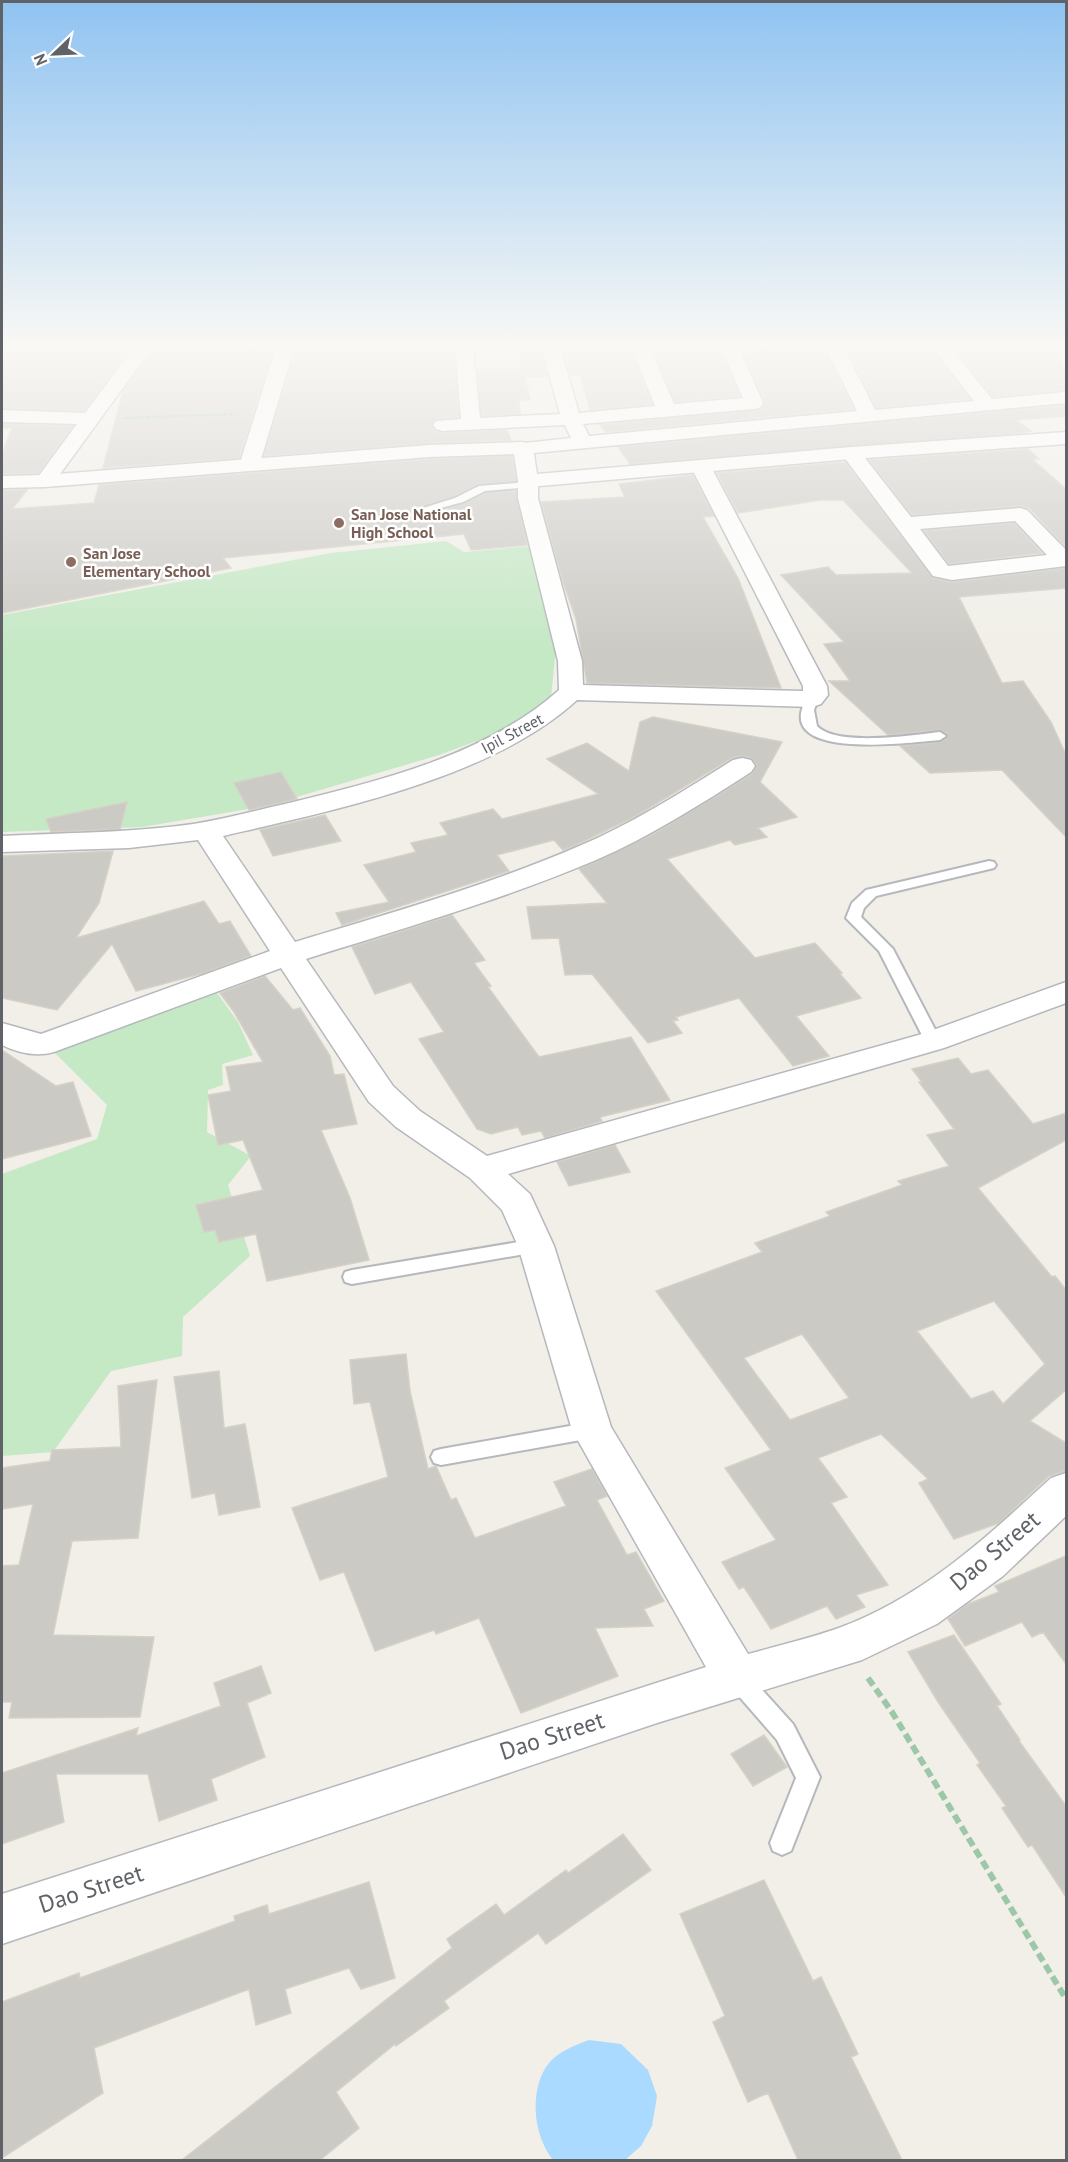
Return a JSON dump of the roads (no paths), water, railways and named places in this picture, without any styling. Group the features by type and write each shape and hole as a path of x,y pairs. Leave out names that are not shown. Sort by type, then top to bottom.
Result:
{"street":[{"path":"45,481 68,449"},
{"path":"249,465 254,449"},
{"path":"2,482 45,481 429,451 495,449"},
{"path":"523,449 528,498 570,661 571,692 812,699 816,695 815,686 701,467"},
{"path":"528,483 910,449"},
{"path":"851,453 938,567 947,572 1064,560 1020,514 907,524"},
{"name":"Ipil Street","path":"2,844 100,841 206,831 314,805 369,789 485,749 531,726 559,706 571,692"},
{"path":"2,1033 22,1041 43,1045 290,954 499,888 588,853 656,820 742,766"},
{"path":"206,831 381,1094 408,1119 482,1168 517,1203 536,1246 592,1430 738,1679"},
{"path":"482,1168 933,1041 1066,992"},
{"name":"Dao Street","path":"2,1919 657,1701 846,1646 921,1610 988,1563 1066,1490"}],"lane":[{"path":"422,510 459,500 483,488 528,483"},
{"path":"812,699 807,708 807,720 812,729 824,738 846,740 940,736"},
{"path":"933,1041 885,949 853,918 857,906 871,893 989,865"},
{"path":"352,1277 536,1246"},
{"path":"441,1457 592,1430"},
{"path":"738,1679 785,1732 808,1777 782,1843"}],"water":[{"path":"589,2040 621,2044 648,2070 657,2096 652,2126 641,2146 625,2160 553,2160 538,2127 537,2090 546,2067 555,2057"}],"place":[{"name":"San Jose National High School","path":"339,523"},
{"name":"San Jose Elementary School","path":"71,562"}]}
